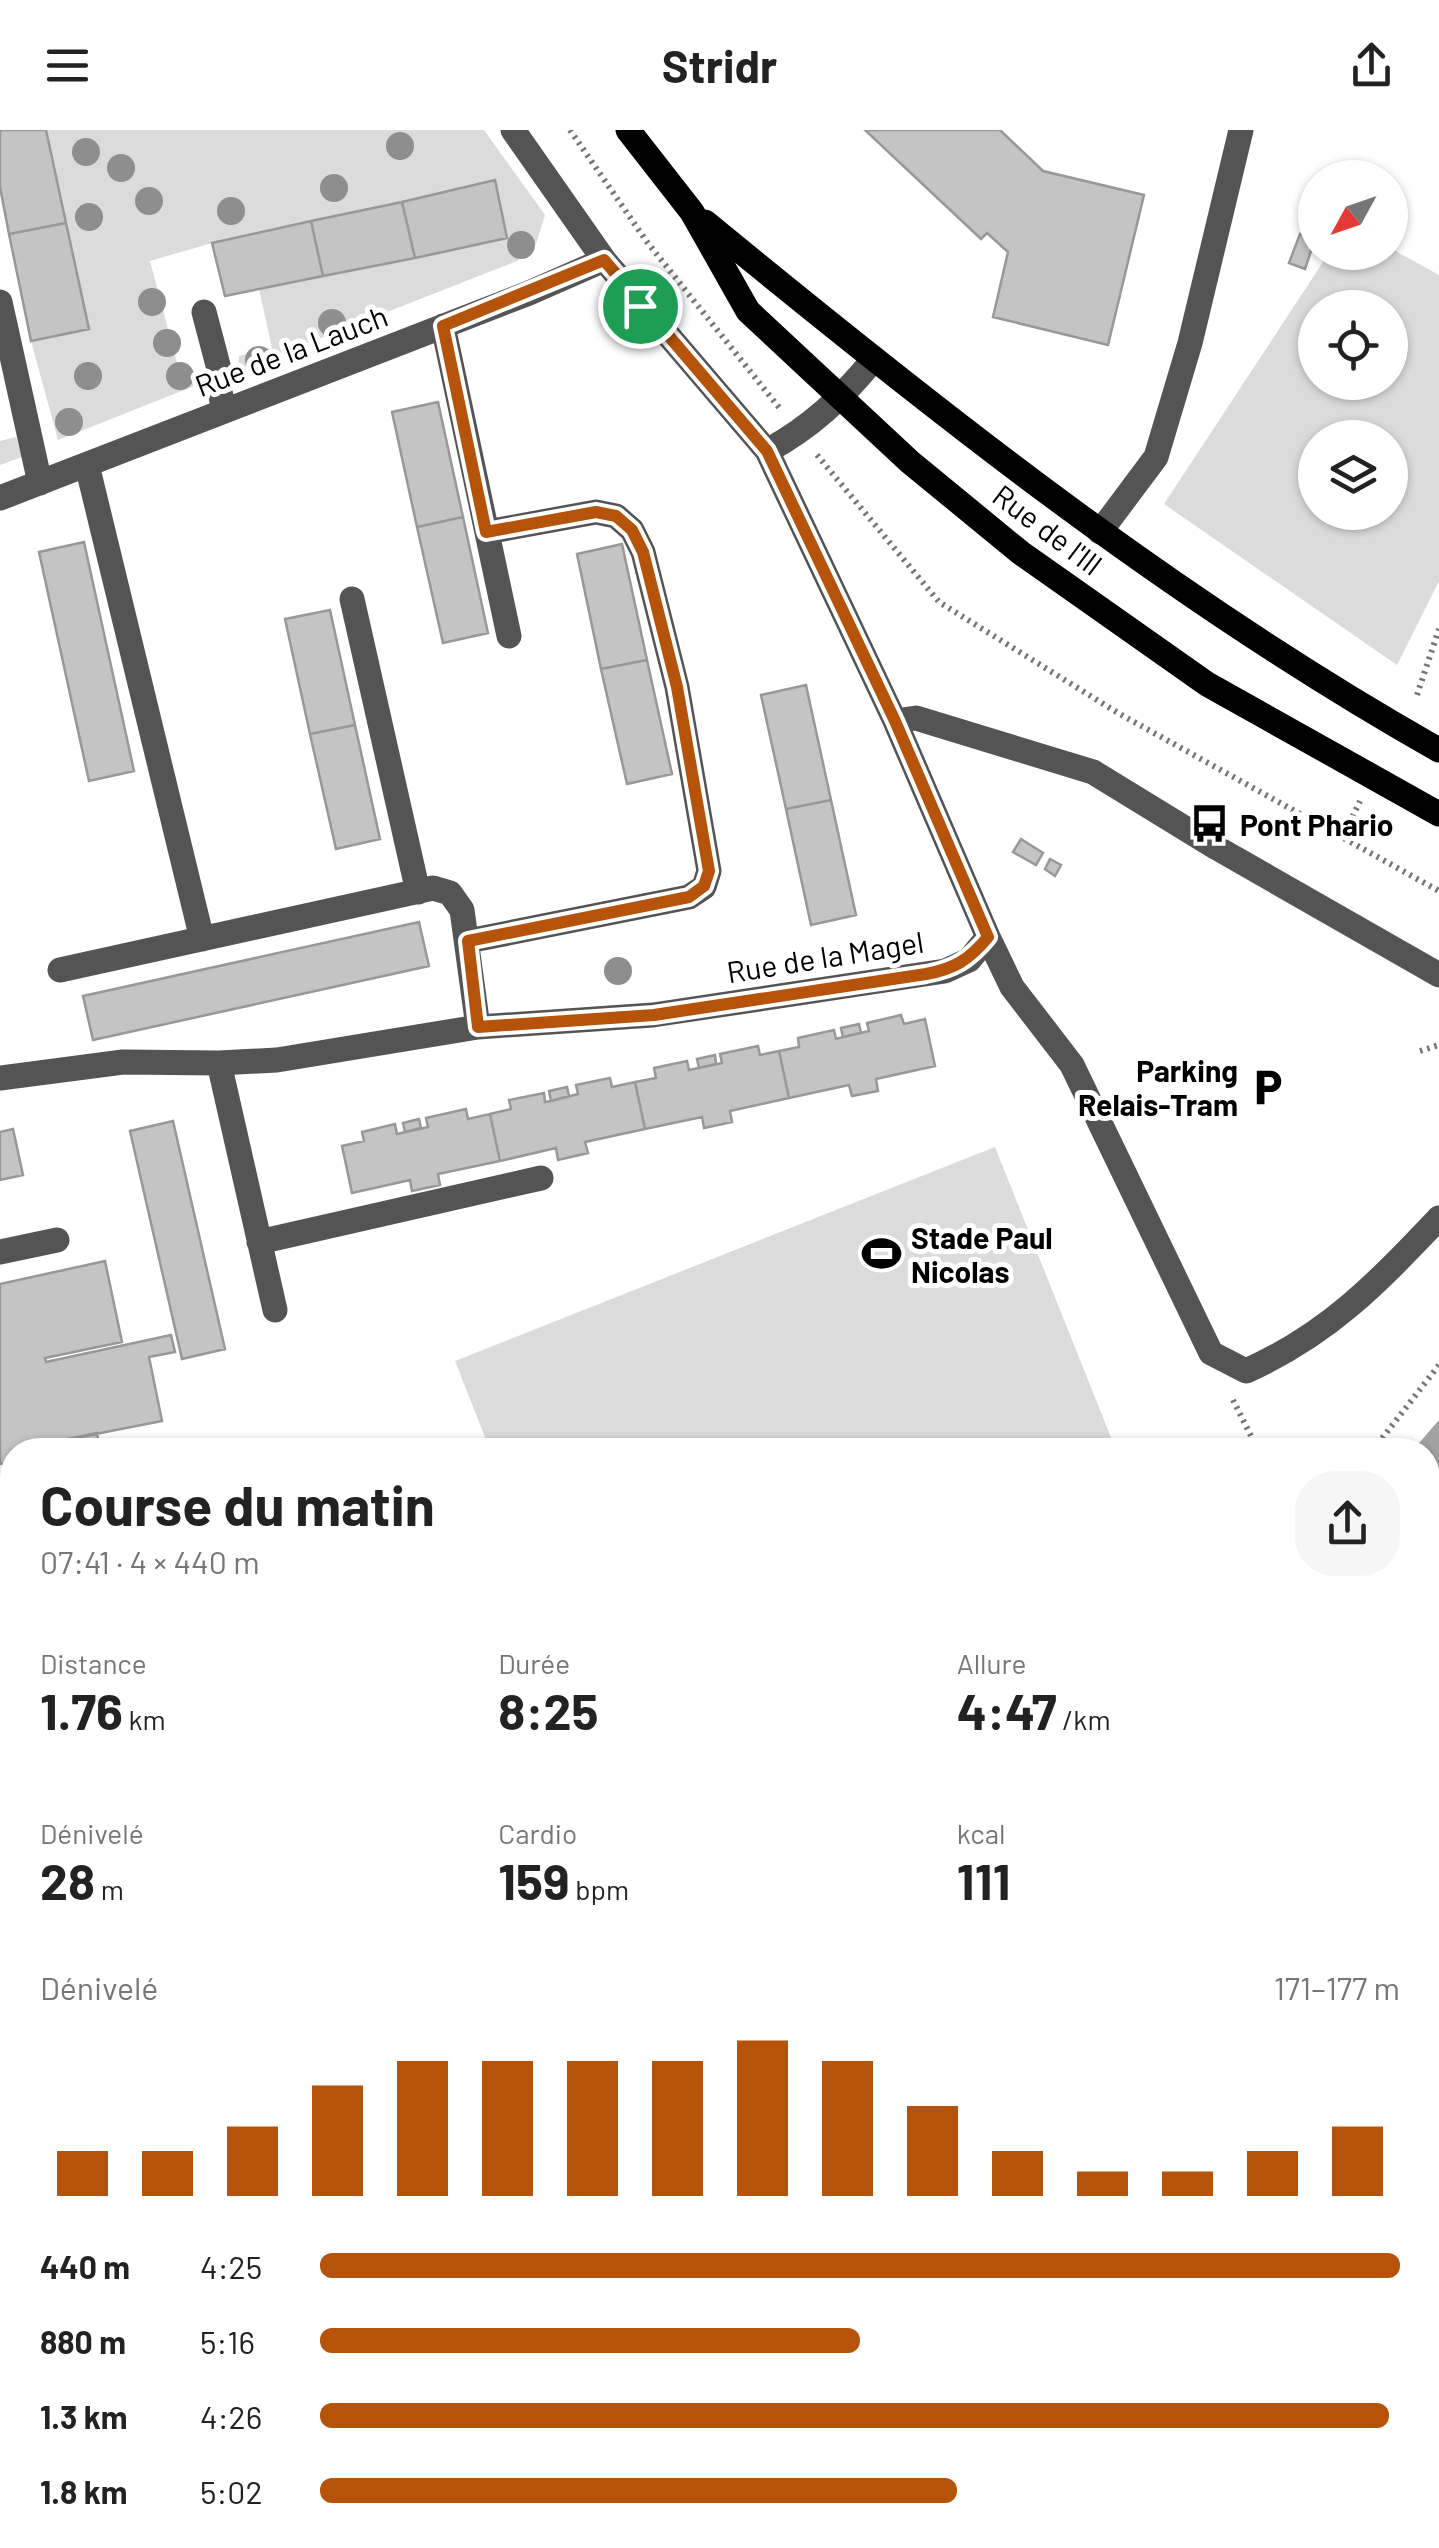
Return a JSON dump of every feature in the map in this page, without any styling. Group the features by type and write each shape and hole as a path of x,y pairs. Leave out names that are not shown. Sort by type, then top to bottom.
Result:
{"main road":[{"name":"Rue de l'Ill","path":"628,130 692,212 748,311 910,462 1021,553 1208,684 1439,814"},
{"name":"Rue de l'Ill","path":"692,212 873,360 1100,532 1255,640 1439,750"}],"street":[{"path":"513,130 604,260 767,451 895,721 1012,987 1072,1065 1211,1354 1246,1371 1286,1353 1364,1296 1439,1218"},
{"path":"1100,532 1156,457 1190,342 1241,130"},
{"name":"Rue de la Lauch","path":"0,498 604,260"},
{"path":"0,302 3,332 40,482"},
{"path":"204,312 220,368 216,377 224,411"},
{"path":"443,326 509,636"},
{"path":"767,451 799,434 840,399 873,360"},
{"path":"86,464 202,939"},
{"path":"468,941 689,897 704,886 709,871 677,687 643,552 632,530 616,516 596,512 486,532"},
{"path":"352,598 418,892"},
{"path":"895,721 916,718 1092,772 1439,975"},
{"path":"60,970 433,888 450,893 462,910 478,1027"},
{"name":"Rue de la Magel","path":"0,1078 122,1062 276,1060 478,1027 654,1015 945,971 969,960 988,937"},
{"path":"218,1063 275,1310"},
{"path":"259,1242 541,1178"},
{"path":"0,1252 57,1240"}],"path":[{"path":"570,130 647,242 939,602 1118,712 1439,891"},
{"path":"1417,695 1439,629"},
{"path":"1343,837 1360,800"},
{"path":"1420,1051 1439,1045"},
{"path":"1383,1438 1439,1365"}],"shaded area":[{"path":"46,130 484,130 545,215 536,244 517,261 237,371 239,356 272,348 259,289 225,296 212,243 150,261 181,378 219,369 217,377 58,440 31,341 88,329"},
{"path":"1408,258 1439,275 1439,581 1397,665 1164,504 1298,300 1298,400 1408,400 1408,290 1305,290 1318,270 1408,270"},
{"path":"16,437 22,457 0,465 0,441"},
{"name":"Stade Paul Nicolas","path":"995,1147 1111,1438 485,1438 455,1361"},
{"path":"1439,1420 1439,1438 1423,1438"}],"building":[{"path":"0,130 46,130 66,223 9,234 0,187"},
{"path":"865,130 1000,130 1043,171 1144,195 1108,345 993,317 1008,252 987,233 981,239"},
{"path":"495,180 507,238 415,258 402,202"},
{"path":"402,202 415,258 323,276 311,221"},
{"path":"311,221 323,276 225,296 212,243"},
{"path":"66,223 89,329 31,341 9,234"},
{"path":"1298,239 1298,266 1289,263"},
{"path":"438,402 463,517 417,527 392,412"},
{"path":"463,517 488,633 443,643 417,527"},
{"path":"84,542 134,771 89,781 39,552"},
{"path":"622,544 647,660 601,669 577,554"},
{"path":"330,610 355,725 310,734 285,619"},
{"path":"647,660 672,774 627,784 601,669"},
{"path":"806,685 831,800 786,809 761,695"},
{"path":"355,725 380,839 336,849 310,734"},
{"path":"831,800 856,915 811,925 786,809"},
{"path":"1021,839 1043,853 1036,865 1013,852"},
{"path":"1050,859 1061,865 1055,876 1045,869"},
{"path":"419,922 429,966 93,1040 83,996"},
{"path":"901,1015 904,1024 925,1019 935,1066 876,1079 878,1091 852,1096 849,1085 789,1098 779,1051 799,1047 798,1038 834,1030 836,1039 869,1031 867,1023"},
{"path":"859,1024 861,1033 843,1037 841,1028"},
{"path":"758,1046 760,1055 779,1051 789,1098 730,1111 732,1122 704,1128 702,1117 645,1129 635,1082 656,1078 654,1068 687,1061 689,1070 722,1063 720,1054"},
{"path":"715,1055 716,1064 699,1068 697,1059"},
{"path":"610,1078 612,1087 635,1082 645,1129 585,1142 588,1153 558,1160 556,1148 500,1161 490,1114 511,1109 509,1100 544,1093 545,1102 551,1101 578,1094 576,1085"},
{"path":"567,1087 569,1096 551,1101 549,1091"},
{"path":"466,1109 468,1119 490,1114 500,1161 438,1174 440,1185 412,1191 410,1180 352,1193 342,1146 364,1141 362,1132 395,1124 397,1134 428,1127 426,1118"},
{"path":"419,1119 421,1128 405,1132 403,1123"},
{"path":"173,1121 225,1349 182,1359 130,1131"},
{"path":"13,1129 23,1175 0,1180 0,1132"},
{"path":"105,1261 122,1342 45,1358 46,1362 171,1335 175,1352 149,1357 162,1421 75,1438 0,1438 0,1284"},
{"path":"97,1433 98,1438 73,1438"}],"place":[{"name":"Pont Phario","path":"1210,824"},
{"name":"Parking Relais-Tram","path":"1268,1087"},
{"name":"Stade Paul Nicolas","path":"881,1254"}],"route":[{"path":"604,260 640,306 767,451 895,721 988,937 969,960 945,971 654,1015 478,1027 468,941 689,897 704,886 709,871 677,687 643,552 632,530 616,516 596,512 486,532 443,326 578,274 604,260"}]}
